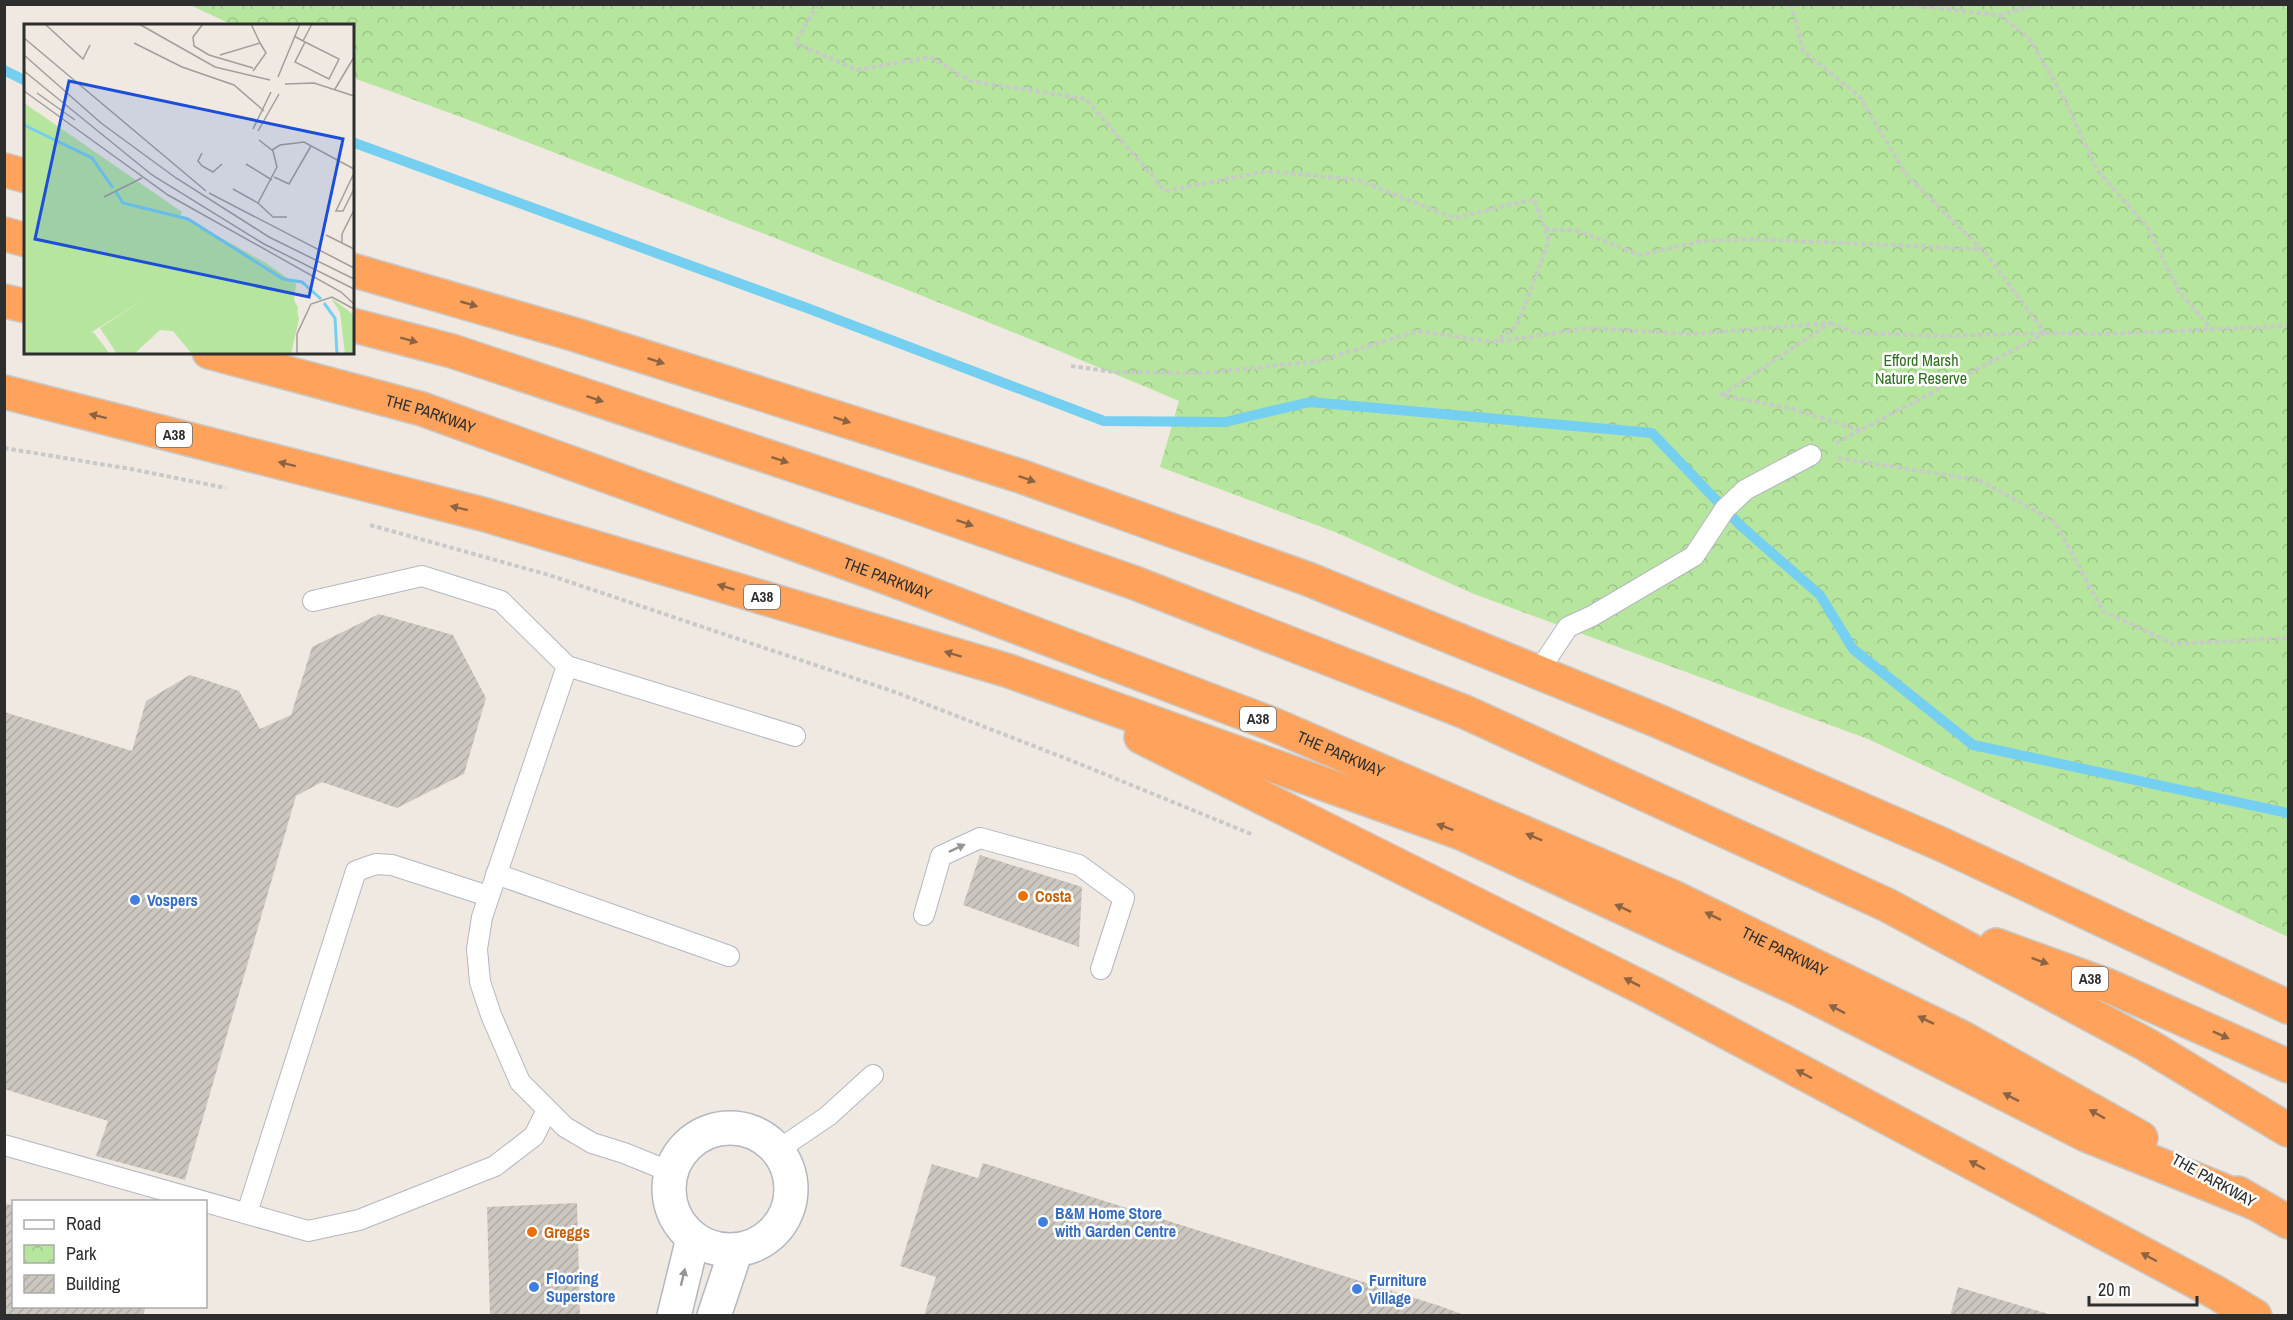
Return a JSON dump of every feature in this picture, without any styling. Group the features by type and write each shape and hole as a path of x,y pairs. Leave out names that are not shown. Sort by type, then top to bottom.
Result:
{"highway":[{"path":"4,170 24,175"},
{"path":"4,234 24,239"},
{"path":"354,271 576,335 1020,476 1308,579 1658,721 1943,845 2289,1007"},
{"path":"4,301 24,306"},
{"name":"A38","path":"354,326 463,355 907,503 1135,582 1465,712 1887,905 2147,1045 2289,1130"},
{"name":"THE PARKWAY","path":"216,354 422,409 880,575 1272,724 1673,897 1961,1037 2289,1222"},
{"name":"A38","path":"14,395 486,515 1009,671 1461,833 1798,989 2086,1135 2257,1204"},
{"name":"A38","path":"1009,671 1653,993 2215,1292 2255,1316"},
{"name":"A38","path":"1887,905 2109,986 2289,1066"}],"street":[{"path":"727,1127 746,1129 764,1137 778,1150 787,1166 792,1184 790,1203 783,1221 770,1235 754,1245 736,1250 721,1250 693,1238 680,1225 672,1208 668,1191 671,1172 679,1155 692,1140 708,1131 727,1127"},
{"path":"674,1316 693,1238"},
{"path":"714,1316 736,1250"}],"lane":[{"path":"1538,672 1568,627 1592,616 1694,556 1725,509 1745,490 1811,455"},
{"path":"313,601 422,576 501,601 567,666 795,736"},
{"path":"567,666 482,917 477,949 480,982 491,1015 520,1082 547,1110 565,1127 592,1143 671,1172"},
{"path":"924,915 941,856 980,838 1079,865 1124,898 1101,969"},
{"path":"247,1213 356,871 376,864 392,865 489,896"},
{"path":"496,874 729,956"},
{"path":"778,1150 828,1116 873,1075"},
{"path":"207,1202 308,1231 359,1220 495,1166 534,1136 547,1110"},
{"path":"4,1145 201,1200"}],"path":[{"path":"818,4 795,43 856,70 930,57 971,81 1086,99 1165,191 1267,171 1358,180 1454,218 1534,199 1549,240 1517,326 1494,342"},
{"path":"1791,4 1803,51 1859,96 1906,174 1982,249 2045,333"},
{"path":"1902,4 1999,15 2040,4"},
{"path":"1999,15 2029,38 2064,98 2097,170 2148,228 2179,291 2213,331"},
{"path":"1545,229 1579,231 1640,255 1702,242 1751,238 1982,249"},
{"path":"1071,366 1113,372 1205,373 1318,361 1418,331 1494,342 1588,328 1690,334 1830,322 1856,333 1943,336 2213,331 2289,326"},
{"path":"1830,322 1722,395 1793,409 1860,430"},
{"path":"1811,455 2045,333"},
{"path":"4,448 131,469 231,489"},
{"path":"1811,455 1869,461 1979,480 2055,522 2103,611 2173,644 2289,638"},
{"path":"367,524 549,575 895,692 1252,834"}],"green space":[{"name":"Efford Marsh Nature Reserve","path":"190,5 2288,5 2288,937 1868,739 1474,594 1335,532 1160,467 1179,401 816,254 524,141 354,78 354,24 231,24"}],"building":[{"name":"Vospers","path":"379,614 453,635 486,698 464,774 397,808 322,782 296,796 185,1180 96,1156 108,1121 4,1089 4,712 132,751 146,701 190,675 239,691 260,729 291,715 312,647"},
{"name":"Costa","path":"980,855 1082,887 1079,947 963,905"},
{"name":"B&M Home Store with Garden Centre","path":"983,1163 1467,1316 924,1316 936,1277 900,1266 932,1164 978,1178"},
{"path":"4,1203 12,1205 12,1308 145,1308 143,1316 4,1316"},
{"path":"577,1203 580,1316 490,1316 487,1207"},
{"path":"1958,1287 2052,1315 2052,1316 1950,1316"}],"waterway":[{"path":"4,70 24,80"},
{"path":"354,143 807,308 1104,421 1225,422 1310,402 1652,433 1741,526 1820,595 1853,649 1973,745 2288,813"}],"place":[{"name":"Costa","path":"1023,896"},
{"name":"Vospers","path":"135,900"},
{"name":"B&M Home Store with Garden Centre","path":"1043,1222"},
{"name":"Greggs","path":"532,1232"},
{"name":"Flooring Superstore","path":"534,1287"},
{"name":"Furniture Village","path":"1357,1289"}]}
